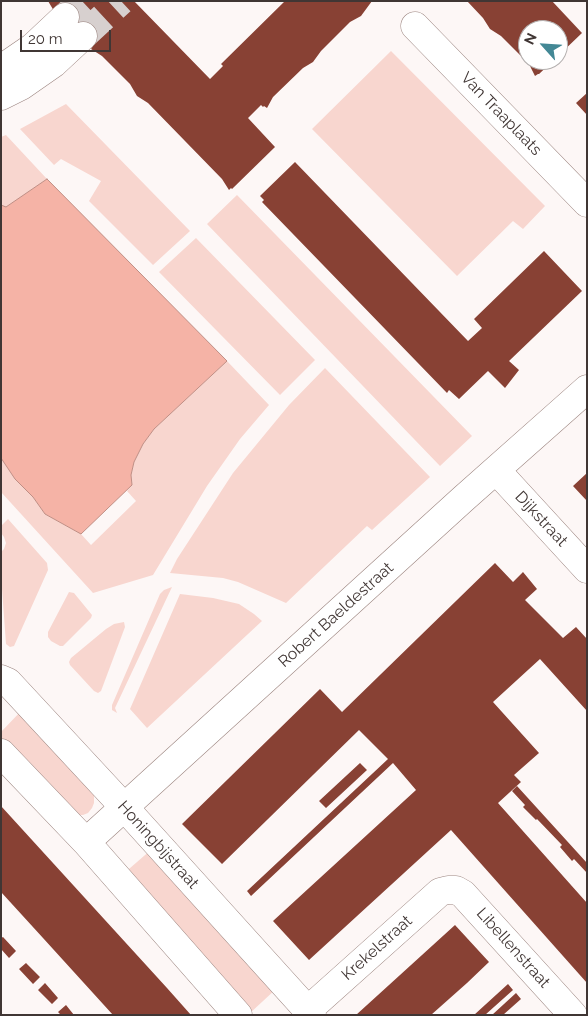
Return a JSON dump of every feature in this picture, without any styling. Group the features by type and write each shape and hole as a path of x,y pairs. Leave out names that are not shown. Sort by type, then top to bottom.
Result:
{"street":[{"name":"Van Traaplaats","path":"415,26 587,203"},
{"path":"1,69 34,47 74,27 54,64 21,86 1,96"},
{"name":"Robert Baeldestraat","path":"86,842 587,389"},
{"name":"Dijkstraat","path":"496,470 587,569"},
{"name":"Honingbijstraat","path":"1,679 8,682 124,807 310,1012"},
{"path":"1,752 86,842 238,1015"},
{"name":"Krekelstraat","path":"310,1012 440,892 448,890"},
{"name":"Libellenstraat","path":"448,890 456,890 463,894 573,1015"}],"shaded area":[{"path":"391,51 545,206 523,229 513,221 457,276 312,129"},
{"path":"66,104 190,231 153,265 89,201 101,181 61,159 54,165 20,129"},
{"path":"6,135 47,179 5,208 1,205 1,137"},
{"path":"47,179 227,361 154,429 143,444 134,462 131,475 132,485 81,534 45,514 33,497 15,479 1,458 1,205 6,207"},
{"path":"237,195 472,436 440,466 207,224"},
{"path":"196,238 315,360 280,395 159,272"},
{"path":"227,361 269,405 240,439 207,486 153,575 93,593 1,492 1,458 15,479 33,497 45,514 81,534 91,545 136,501 127,491 132,485 131,475 134,462 143,444 154,429"},
{"path":"325,368 430,477 372,530 367,526 286,603 238,582 223,578 170,573 177,559 233,473 289,405"},
{"path":"8,519 47,563 48,570 14,646 10,647 6,644 1,575 1,552 6,543 1,533 1,526"},
{"path":"172,587 115,708 117,713 112,710 112,705 160,594"},
{"path":"69,592 74,593 92,615 63,646 60,646 51,641 48,637 48,632"},
{"path":"180,594 213,598 239,604 262,621 147,728 130,709"},
{"path":"124,622 125,627 101,691 98,693 94,691 69,662 71,658 106,629 114,624"},
{"path":"23,709 92,789 94,803 88,813 77,815 71,813 1,738 1,732"},
{"path":"152,849 276,989 249,1014 122,875"}],"building":[{"path":"48,1 134,1 210,79 223,66 221,64 285,1 372,1 361,16 350,22 321,51 313,62 303,68 273,97 267,108 261,105 248,118 275,147 229,190 222,179 148,103 137,96 130,84 102,56 91,49 93,46 56,8 54,11"},
{"path":"467,1 552,1 582,33 568,46 568,20 518,20 518,53 501,36 490,29 483,18"},
{"path":"532,70 543,70 539,74 535,76"},
{"path":"587,93 587,115 576,103"},
{"path":"295,162 468,341 482,328 474,319 544,251 582,291 509,361 519,370 505,388 488,371 459,399 449,390 447,393 262,202 264,200 260,196"},
{"path":"587,473 587,501 573,486"},
{"path":"495,563 513,582 523,572 537,589 525,600 563,638 576,627 587,639 587,711 540,659 493,702 539,753 514,775 521,782 498,803 587,903 587,983 451,830 309,960 273,921 416,790 393,763 251,896 247,891 388,759 359,730 222,864 182,824 320,689 342,712"},
{"path":"360,763 367,770 326,808 319,801"},
{"path":"517,786 587,863 587,873 574,859 572,861 560,847 562,845 523,807 525,805 512,791"},
{"path":"1,806 191,1015 113,1015 1,892"},
{"path":"455,925 489,962 467,983 431,1015 356,1015"},
{"path":"3,937 16,951 9,958 1,949 1,938"},
{"path":"26,963 40,977 33,984 19,969"},
{"path":"45,983 58,998 52,1004 38,990"},
{"path":"508,984 513,990 485,1015 474,1015"},
{"path":"516,993 521,999 503,1015 492,1015"},
{"path":"66,1005 74,1015 61,1015 58,1012"}],"tunnel":[{"path":"65,17 82,1"},
{"path":"83,36 121,1"}]}
